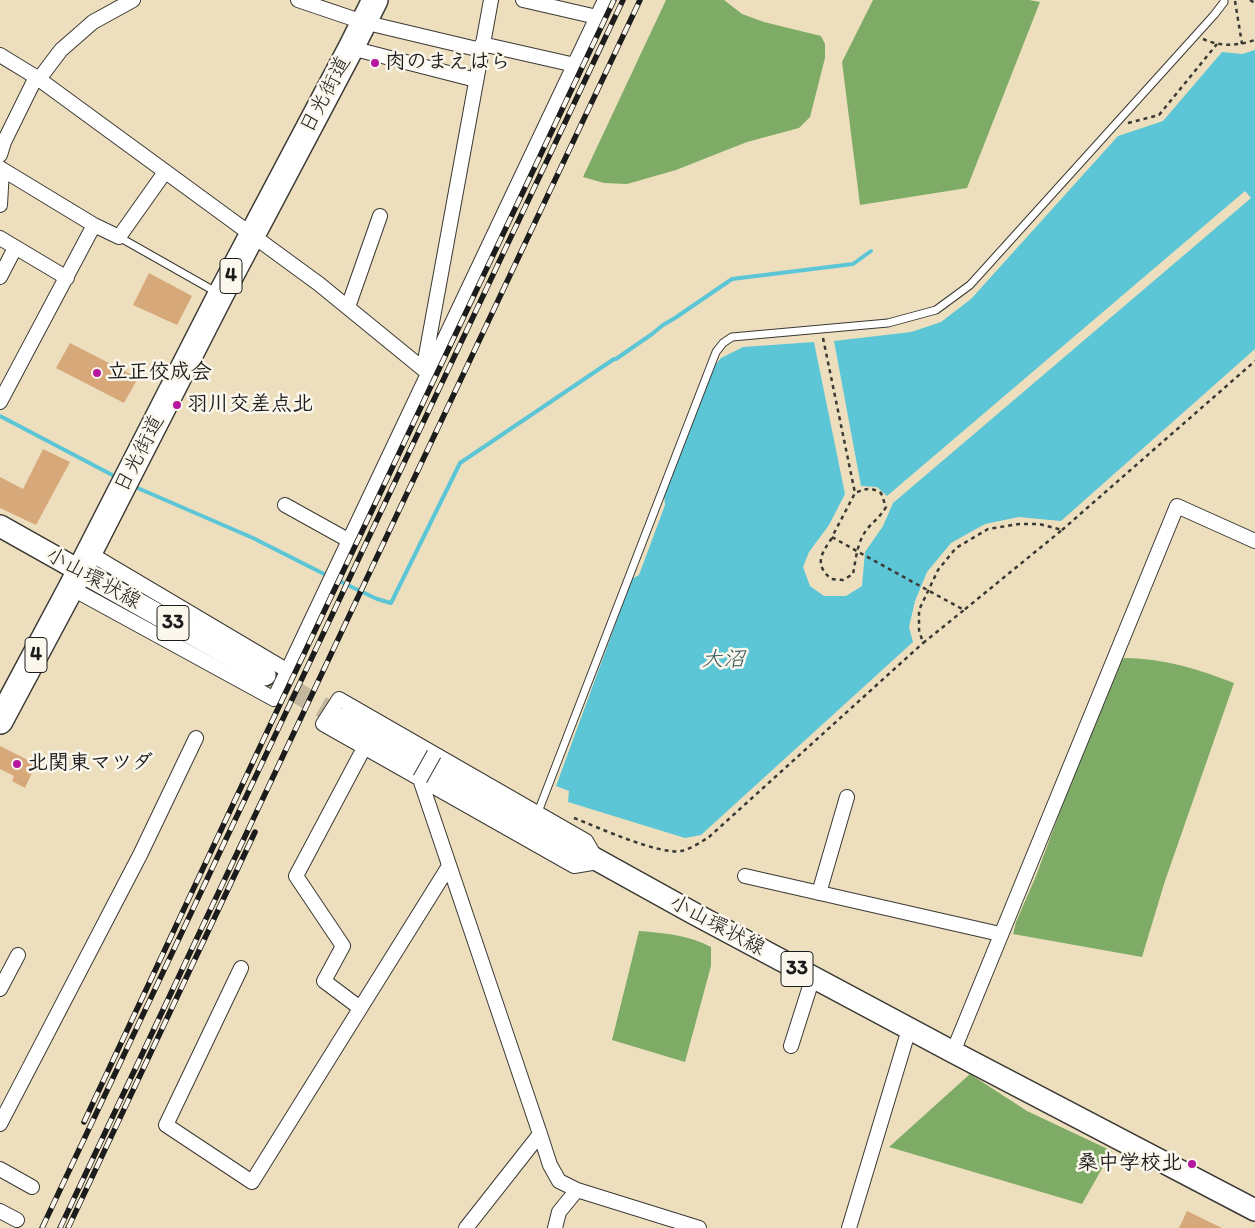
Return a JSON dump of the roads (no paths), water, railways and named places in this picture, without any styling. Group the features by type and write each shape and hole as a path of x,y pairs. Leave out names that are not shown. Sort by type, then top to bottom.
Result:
{"highway":[{"name":"日光街道","path":"0,721 80,571 220,294 375,0"}],"main road":[{"name":"小山環状線","path":"0,526 266,675"},
{"name":"小山環状線","path":"343,719 598,862 909,1029 1255,1210"}],"street":[{"path":"0,155 4,142 37,78 61,50 93,22 133,0"},
{"path":"298,0 363,22 574,64"},
{"path":"428,373 425,361 490,0"},
{"path":"523,0 597,17"},
{"path":"80,571 274,699 605,0"},
{"path":"351,48 476,80"},
{"path":"0,55 37,78 252,235 348,307 428,373"},
{"path":"0,205 1,169 119,237 166,172"},
{"path":"348,307 380,216"},
{"path":"0,402 94,224"},
{"path":"0,238 67,278"},
{"path":"0,277 15,248"},
{"path":"285,505 348,540"},
{"path":"953,1052 1177,506 1255,541"},
{"path":"80,571 288,671"},
{"path":"339,699 538,812 586,841 598,862 574,866 323,724 339,699"},
{"path":"0,1124 140,855 196,738"},
{"path":"360,1008 324,981 343,946 296,876 364,748"},
{"path":"434,754 420,779 550,1165 558,1181 577,1190 684,1226 699,1228"},
{"path":"818,893 847,797"},
{"path":"241,968 166,1125 252,1182 449,866"},
{"path":"745,876 1000,934"},
{"path":"0,989 18,955"},
{"path":"791,1046 813,977"},
{"path":"849,1228 909,1029"},
{"path":"466,1228 540,1134"},
{"path":"0,1170 32,1187"},
{"path":"555,1228 559,1212 577,1190"},
{"path":"0,1211 17,1220"}],"lane":[{"path":"538,812 716,352 723,343 732,337 888,323 936,310 970,284 1195,36 1224,0"},
{"path":"119,237 220,294"}],"water":[{"name":"大沼","path":"1255,50 1255,349 1061,521 1019,517 985,524 951,543 927,572 915,601 909,627 913,642 701,835 685,838 568,802 569,791 556,786 632,579 639,575 665,505 664,494 708,374 721,358 743,347 814,342 845,494 829,525 809,552 803,567 810,586 824,596 846,596 862,586 865,552 883,526 893,503 1251,198 1245,191 887,496 877,487 861,486 834,341 911,332 941,322 971,299 1118,136 1163,121 1222,52 1242,54"}],"waterway":[{"path":"335,579 377,599 391,603 460,463 732,279 853,264 871,251"},
{"path":"0,416 118,478"},
{"path":"133,486 253,538 328,576"}],"tunnel":[{"path":"265,675 343,719"}],"railway":[{"path":"84,1122 614,0"},
{"path":"42,1228 623,0"},
{"path":"60,1228 640,0"},
{"path":"68,1228 255,832"}],"place":[{"name":"肉のまえはら","path":"375,63"},
{"name":"立正佼成会","path":"97,373"},
{"name":"羽川交差点北","path":"177,405"},
{"name":"北関東マツダ","path":"17,764"},
{"name":"桑中学校北","path":"1192,1164"}]}
